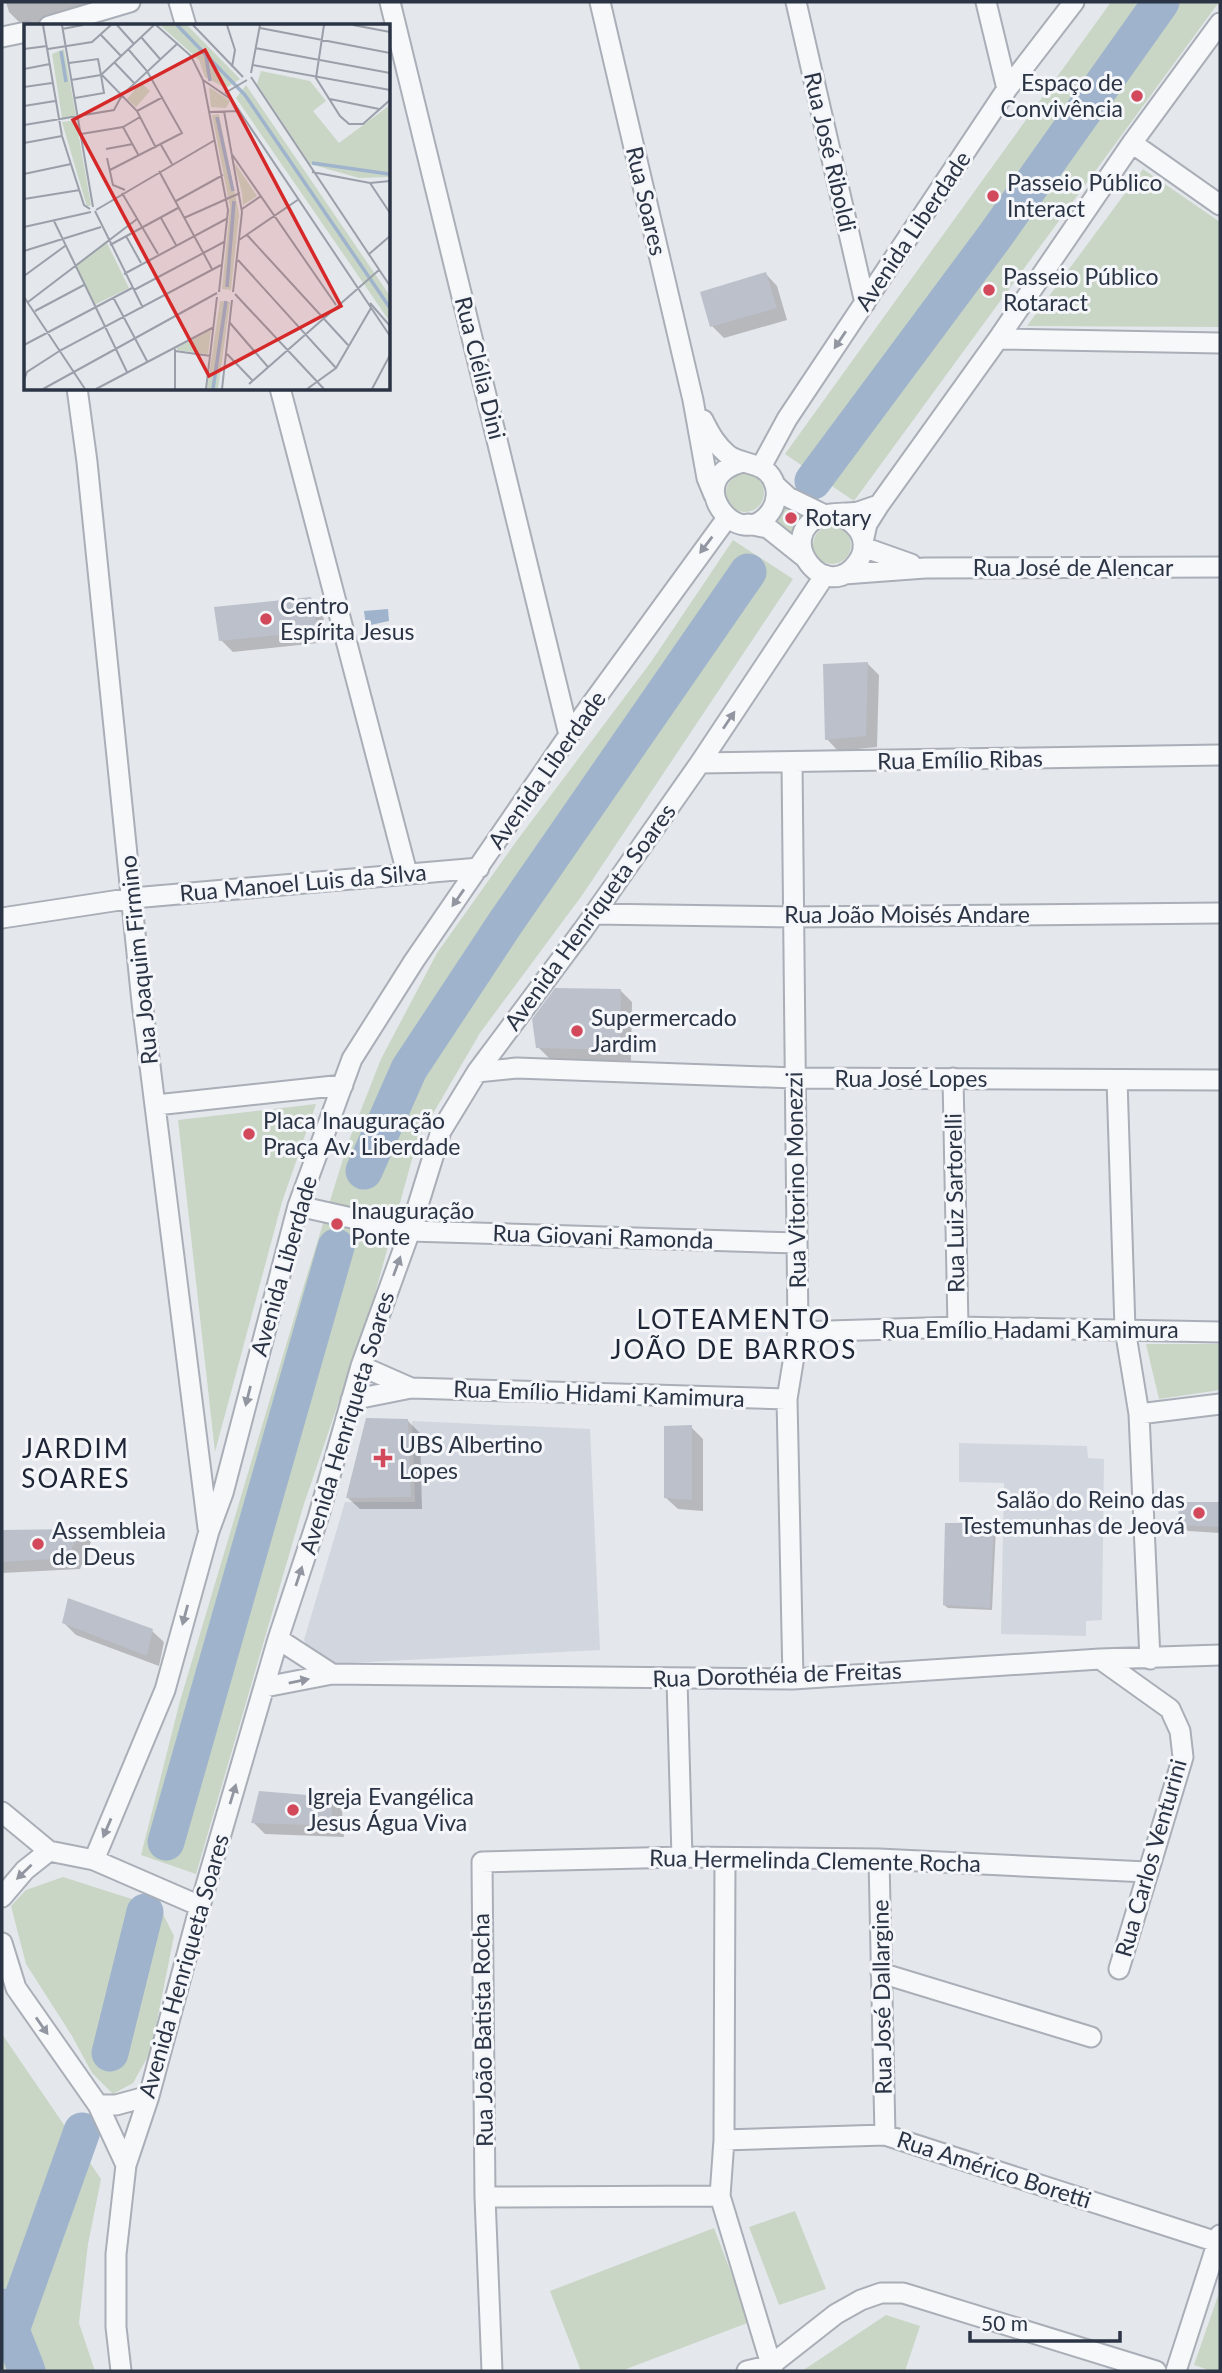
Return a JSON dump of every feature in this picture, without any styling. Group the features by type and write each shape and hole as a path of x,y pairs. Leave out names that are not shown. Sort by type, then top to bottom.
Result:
{"street":[{"path":"55,24 130,2"},
{"path":"179,2 185,24"},
{"name":"Rua Clélia Dini","path":"390,2 569,735"},
{"name":"Rua Soares","path":"600,2 693,400"},
{"name":"Rua José Riboldi","path":"796,2 865,303"},
{"path":"986,2 1007,89"},
{"name":"Avenida Liberdade","path":"752,465 787,419 1007,89 1074,2"},
{"path":"845,574 859,561 867,524 879,505 998,339 1132,143 1220,23"},
{"path":"2,37 24,32"},
{"path":"1132,143 1220,205"},
{"path":"998,339 1220,343"},
{"name":"Rua Joaquim Firmino","path":"78,390 156,1105 209,1531"},
{"path":"281,390 407,873"},
{"path":"693,400 713,439 729,455 769,473 775,485 788,496 827,515 848,519 861,533 863,545"},
{"path":"693,400 707,478 716,505 727,518 738,523 768,528 803,556 816,571 825,575 925,568"},
{"path":"714,495 719,477 733,465 752,465"},
{"path":"748,524 766,516 772,509 775,485"},
{"path":"803,556 801,547 806,529 812,522 827,515 858,512 879,505"},
{"name":"Avenida Liberdade","path":"94,1860 165,1690 209,1531 223,1493 298,1206 352,1059 414,961 569,735 727,518"},
{"path":"863,545 886,556 925,568"},
{"name":"Rua José de Alencar","path":"925,568 1220,567"},
{"name":"Avenida Henriqueta Soares","path":"121,2371 116,2327 116,2254 126,2165 149,2096 200,1906 278,1639 318,1518 360,1366 410,1231 442,1131 477,1072 700,763 825,575"},
{"name":"Rua Emílio Ribas","path":"700,763 1220,755"},
{"name":"Rua Vitorino Monezzi","path":"792,763 798,1332 787,1399 793,1679"},
{"name":"Rua Manoel Luis da Silva","path":"2,918 133,898 479,868"},
{"name":"Rua João Moisés Andare","path":"593,914 794,917 1220,913"},
{"path":"499,1043 517,1068"},
{"name":"Rua José Lopes","path":"477,1072 517,1068 794,1078 1220,1080"},
{"name":"Rua Luiz Sartorelli","path":"953,1078 958,1327"},
{"path":"1117,1080 1125,1329 1139,1415 1150,1659"},
{"path":"156,1105 343,1085"},
{"name":"Rua Giovani Ramonda","path":"298,1206 410,1231 797,1244"},
{"name":"Rua Emílio Hadami Kamimura","path":"798,1332 958,1327 1220,1332"},
{"name":"Rua Emílio Hidami Kamimura","path":"360,1366 411,1388"},
{"name":"Rua Emílio Hidami Kamimura","path":"351,1400 411,1388 787,1399"},
{"path":"1139,1415 1220,1404"},
{"path":"278,1639 332,1674"},
{"name":"Rua Dorothéia de Freitas","path":"265,1687 332,1674 677,1680 793,1679 1100,1659 1220,1655"},
{"name":"Rua Carlos Venturini","path":"1100,1659 1170,1709 1180,1731 1183,1757 1119,1969"},
{"path":"677,1680 682,1857"},
{"path":"2,1812 49,1851 94,1860 200,1906"},
{"path":"2,1897 25,1870 49,1851"},
{"name":"Rua Hermelinda Clemente Rocha","path":"482,1863 682,1857 879,1859 1147,1872"},
{"path":"725,1858 724,2140 720,2196 772,2368"},
{"name":"Rua José Dallargine","path":"879,1859 885,2135"},
{"name":"Rua João Batista Rocha","path":"482,1863 485,2197 492,2371"},
{"path":"2,1943 9,1987 98,2105 126,2165"},
{"path":"881,1973 1091,2038"},
{"path":"98,2105 116,2105 149,2096"},
{"name":"Rua Américo Boretti","path":"724,2140 885,2135 1219,2239"},
{"path":"485,2197 720,2196"},
{"path":"1176,2371 1219,2239"},
{"path":"747,2371 772,2368 836,2314 881,2292 903,2293 1156,2371"}],"shaded area":[{"path":"412,1421 590,1429 600,1650 329,1664 311,1655 304,1640 345,1502 415,1502"},
{"path":"959,1443 1087,1446 1088,1458 1104,1459 1102,1620 1086,1621 1086,1636 1001,1634 1004,1483 959,1482"}],"green space":[{"path":"1111,2 1219,2 854,501 785,454"},
{"path":"1143,169 1220,222 1220,327 1027,326"},
{"path":"745,474 758,480 764,493 758,506 745,512 732,506 726,493 732,480"},
{"path":"785,499 808,514 795,536 771,521"},
{"path":"832,526 845,532 851,545 845,558 832,564 819,558 813,545 819,532"},
{"path":"733,540 793,579 583,894 480,1033 417,1141 373,1301 303,1507 196,1874 141,1855 180,1701 304,1285 348,1143 381,1059 437,953 518,839 651,662"},
{"path":"316,1104 282,1202 215,1452 178,1120"},
{"path":"1146,1344 1220,1344 1220,1390 1159,1399"},
{"path":"63,1877 160,1908 174,1936 151,2051 133,2083 113,2094 92,2073 26,1964 11,1906 26,1890"},
{"path":"2,2034 101,2179 88,2244 79,2323 95,2371 2,2371"},
{"path":"795,2211 826,2289 779,2305 749,2227"},
{"path":"714,2228 750,2322 621,2371 581,2371 550,2291"},
{"path":"1220,2290 1220,2371 1212,2371 1194,2365"},
{"path":"886,2315 920,2326 905,2371 802,2371"}],"water":[{"path":"388,609 389,621 366,626 364,611"}],"building":[{"path":"766,272 777,308 710,327 700,292"},
{"name":"Centro Espírita Jesus","path":"311,597 318,631 219,641 214,607"},
{"path":"868,662 866,736 825,740 823,664"},
{"name":"Supermercado Jardim","path":"555,988 621,989 620,1050 536,1048 532,1019"},
{"name":"UBS Albertino Lopes","path":"366,1418 408,1419 411,1497 346,1498"},
{"path":"692,1425 692,1500 664,1498 664,1426"},
{"name":"Salão do Reino das Testemunhas de Jeová","path":"1178,1502 1220,1502 1220,1527 1179,1525"},
{"path":"945,1523 994,1523 990,1608 943,1605"},
{"name":"Assembleia de Deus","path":"80,1529 68,1558 2,1562 2,1530"},
{"path":"68,1598 153,1629 147,1656 62,1623"},
{"name":"Igreja Evangélica Jesus Água Viva","path":"259,1791 331,1797 333,1826 251,1823"}],"waterway":[{"path":"813,481 995,236 1161,2"},
{"path":"364,1171 409,1069 506,922 748,572"},
{"path":"166,1842 336,1247"},
{"path":"110,2053 145,1912"},
{"path":"11,2330 82,2131"},
{"path":"2,2307 27,2371"}],"place":[{"name":"Espaço de Convivência","path":"1137,96"},
{"name":"Passeio Público Interact","path":"993,196"},
{"name":"Passeio Público Rotaract","path":"989,290"},
{"name":"Rotary","path":"791,518"},
{"name":"Centro Espírita Jesus","path":"266,619"},
{"name":"Supermercado Jardim","path":"577,1031"},
{"name":"Placa Inauguração Praça Av. Liberdade","path":"249,1134"},
{"name":"Inauguração Ponte","path":"337,1224"},
{"name":"UBS Albertino Lopes","path":"383,1458"},
{"name":"Salão do Reino das Testemunhas de Jeová","path":"1199,1513"},
{"name":"Assembleia de Deus","path":"38,1544"},
{"name":"Igreja Evangélica Jesus Água Viva","path":"293,1810"}],"district":[{"name":"LOTEAMENTO JOÃO DE BARROS","path":"734,1335"},
{"name":"JARDIM SOARES","path":"76,1464"}]}
